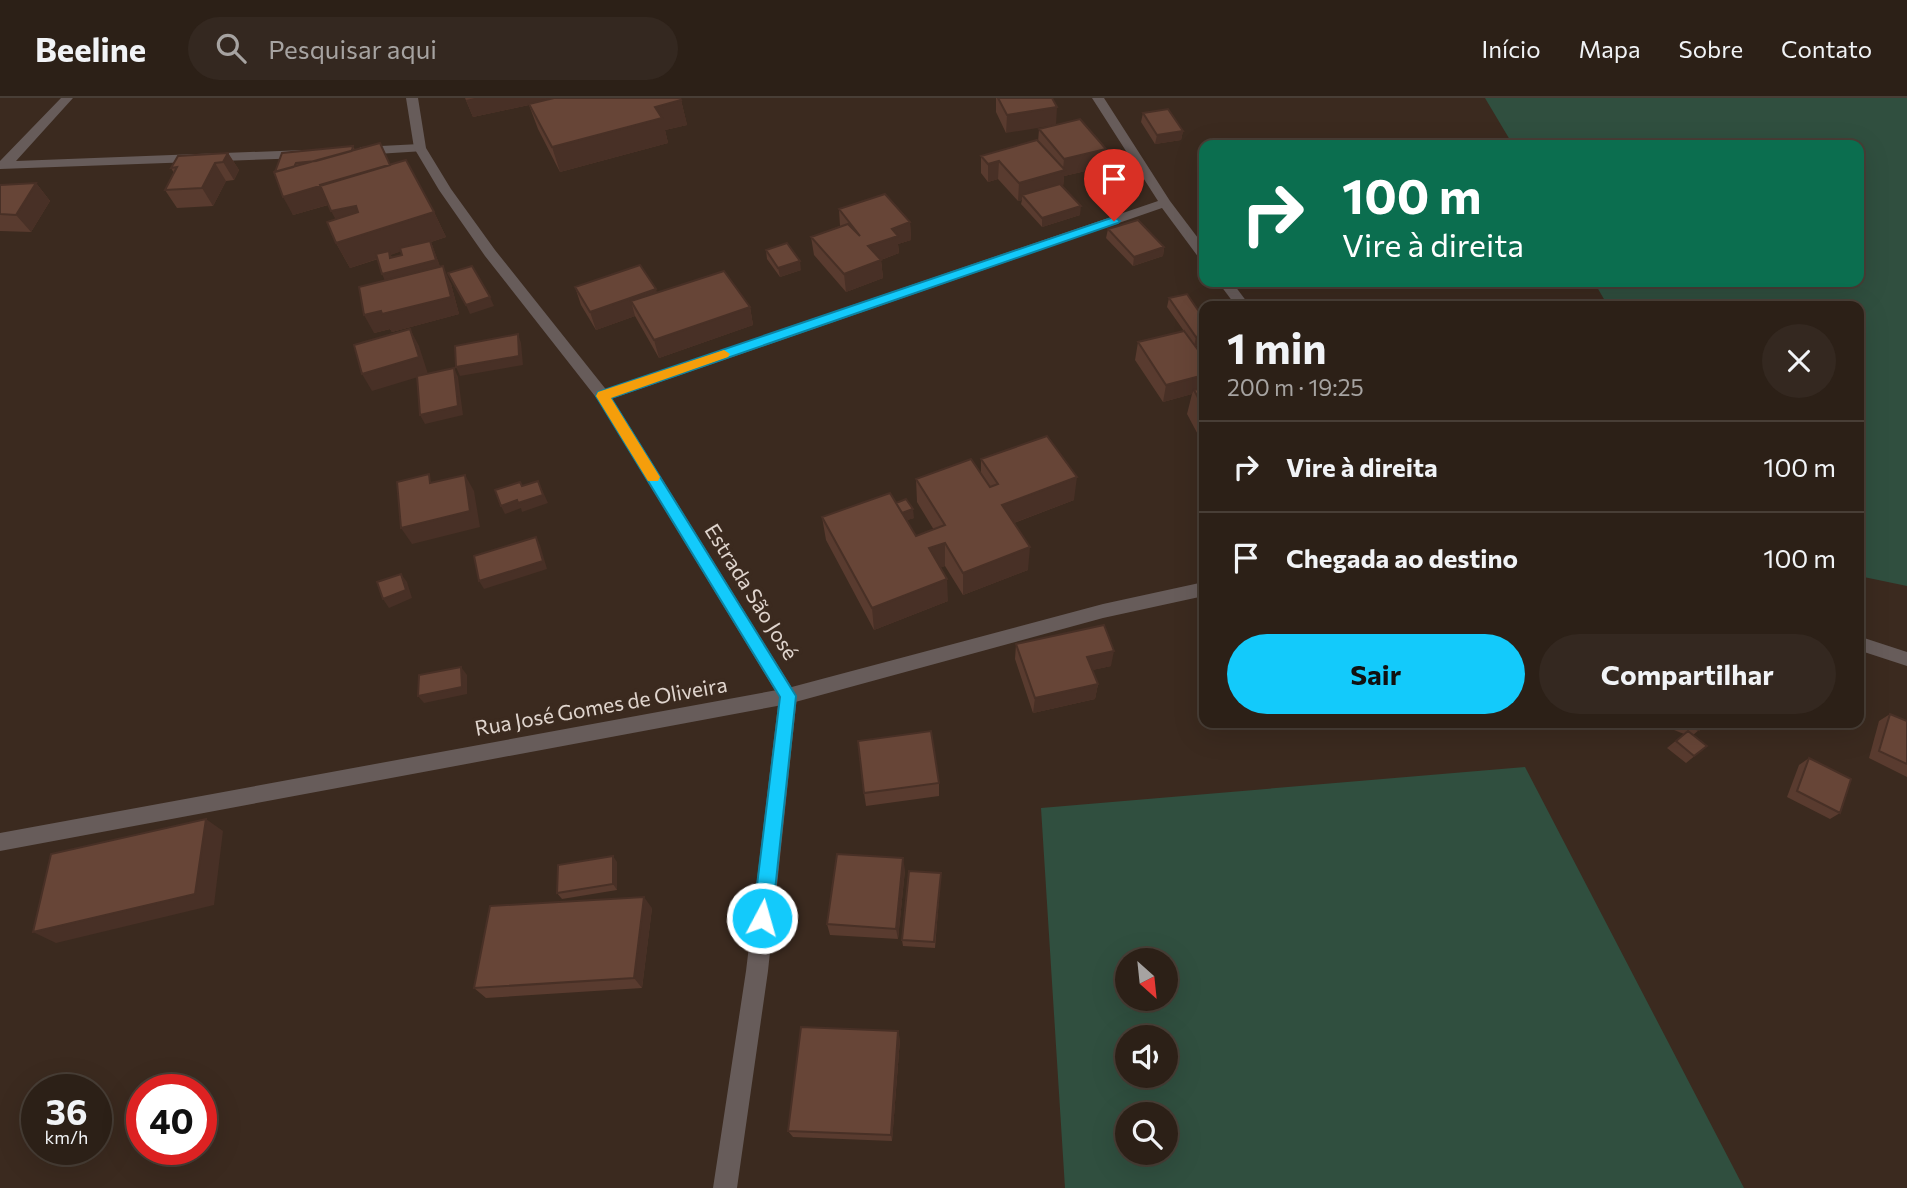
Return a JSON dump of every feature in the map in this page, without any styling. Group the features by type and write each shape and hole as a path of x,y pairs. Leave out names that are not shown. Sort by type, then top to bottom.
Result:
{"street":[{"path":"3,165 66,98"},
{"name":"Estrada São José","path":"412,98 420,149 445,190 490,253 603,396 788,696"},
{"path":"1098,98 1165,203 1199,248"},
{"path":"343,152 420,149"},
{"path":"3,165 317,153"},
{"path":"603,396 1165,203"},
{"name":"Rua José Gomes de Oliveira","path":"0,842 788,696 1103,611 1199,590"},
{"path":"1864,645 1907,659"},
{"path":"725,1188 757,971 788,696"}],"green space":[{"path":"1485,98 1907,98 1907,586 1864,577 1864,301 1605,301 1597,287 1864,287 1864,140 1510,140"},
{"path":"1525,767 1744,1188 1065,1188 1041,808"}],"building":[{"path":"554,98 681,100 655,107 662,118 552,147 529,104"},
{"path":"998,98 1052,98 1057,107 1007,115"},
{"path":"1168,109 1183,131 1157,135 1143,113"},
{"path":"1080,119 1106,149 1064,159 1039,129"},
{"path":"1037,140 1065,170 1019,183 999,161 988,164 981,156"},
{"path":"380,143 390,165 283,197 274,172"},
{"path":"353,146 352,151 316,161 296,163 294,167 275,172 282,153"},
{"path":"228,153 223,162 215,163 202,188 165,190 177,167 171,168 178,156"},
{"path":"406,160 434,212 336,243 327,222 358,212 356,206 331,211 320,185"},
{"path":"36,183 16,215 0,214 0,185"},
{"path":"1060,184 1081,206 1042,218 1022,195"},
{"path":"885,194 910,222 892,229 898,236 868,246 881,260 844,274 811,237 848,224 860,236 839,209"},
{"path":"1138,220 1164,247 1134,257 1108,229"},
{"path":"430,241 436,260 382,274 376,254 389,251 390,258 402,255 400,248"},
{"path":"787,243 800,261 778,268 766,250"},
{"path":"640,265 656,289 590,312 575,287"},
{"path":"443,266 451,297 382,314 381,311 364,315 359,287"},
{"path":"472,266 490,297 466,305 448,273"},
{"path":"724,271 750,307 654,340 631,301"},
{"path":"1187,294 1199,312 1199,336 1196,337 1169,298"},
{"path":"410,329 419,357 362,374 354,345"},
{"path":"1184,331 1199,351 1199,376 1166,385 1138,342"},
{"path":"518,334 519,356 456,367 455,346"},
{"path":"454,368 458,406 420,415 417,376"},
{"path":"1047,436 1077,477 1002,505 1030,547 963,573 945,543 929,548 947,579 872,608 822,517 890,493 916,536 945,525 916,479 971,459 990,487 998,484 981,459"},
{"path":"429,474 430,483 465,475 470,511 401,528 397,482"},
{"path":"538,481 543,495 501,506 495,490 520,482 522,486"},
{"path":"906,499 913,509 902,513 896,503"},
{"path":"536,537 543,561 479,581 474,556"},
{"path":"401,574 406,590 383,599 377,582"},
{"path":"1104,625 1114,651 1087,657 1098,684 1035,698 1016,644"},
{"path":"461,667 462,687 418,696 419,675"},
{"path":"1890,714 1907,721 1907,764 1879,751"},
{"path":"931,731 939,783 864,793 858,741"},
{"path":"1688,731 1707,746 1694,756 1676,741"},
{"path":"1809,758 1851,779 1840,813 1797,791"},
{"path":"206,819 195,894 33,932 51,854"},
{"path":"837,854 903,858 896,929 827,924"},
{"path":"613,856 613,884 557,893 558,865"},
{"path":"909,871 941,873 934,942 902,940"},
{"path":"644,897 634,978 474,988 490,906"},
{"path":"801,1027 898,1031 891,1135 788,1131"}],"slow traffic":[{"path":"653,477 603,396 724,354"}],"route":[{"path":"762,918 788,696 603,396 1114,221"}]}
